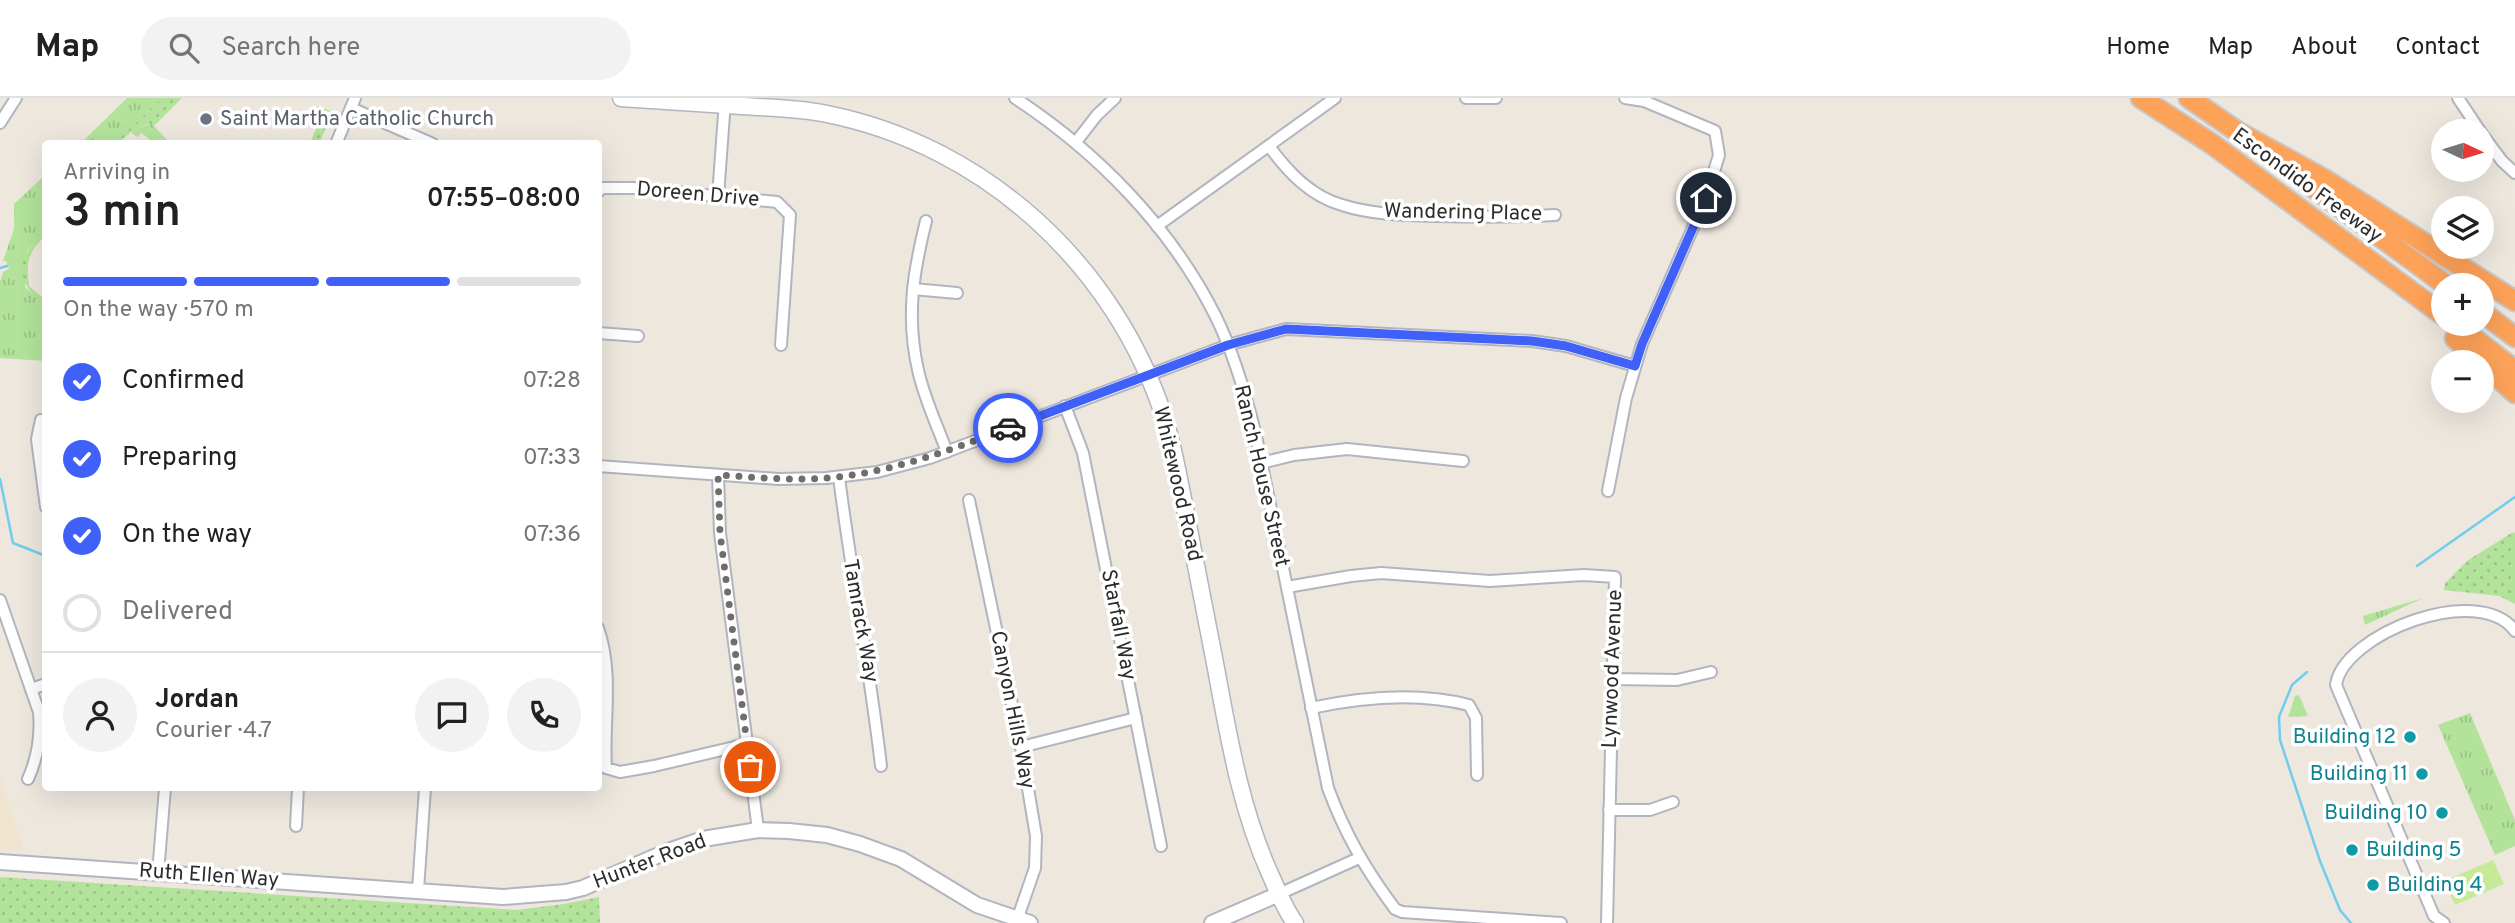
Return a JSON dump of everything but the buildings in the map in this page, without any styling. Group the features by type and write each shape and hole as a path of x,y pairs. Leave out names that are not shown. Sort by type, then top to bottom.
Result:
{"highway":[{"name":"Escondido Freeway","path":"2141,98 2223,152 2431,308"},
{"name":"Escondido Freeway","path":"2189,98 2431,274"},
{"path":"2242,134 2324,179 2515,301"},
{"path":"2494,321 2515,337"},
{"path":"2453,336 2468,350"},
{"name":"Escondido Freeway","path":"2468,336 2515,370"},
{"path":"2494,374 2515,393"}],"main road":[{"name":"Whitewood Road","path":"621,98 725,101 795,109 860,122 919,144 968,169 1025,209 1083,268 1124,327 1148,374 1165,421 1178,474 1238,783 1253,833 1279,894 1295,923"}],"street":[{"path":"0,123 16,98"},
{"name":"Ranch House Street","path":"1015,98 1076,142 1118,182 1157,226 1199,287 1228,345 1249,409 1328,788 1341,824 1359,858 1395,909 1402,912 1561,923"},
{"path":"1076,142 1097,115 1115,98"},
{"path":"1157,226 1335,98"},
{"path":"1466,98 1496,98"},
{"path":"1608,491 1626,398 1642,344 1706,198 1719,155 1715,131 1644,101 1625,98"},
{"path":"2458,98 2472,119"},
{"path":"718,196 725,101"},
{"path":"338,140 353,103 425,140"},
{"name":"Wandering Place","path":"1269,146 1286,170 1307,188 1340,205 1391,214 1509,218 1555,215"},
{"path":"2494,150 2515,173"},
{"name":"Doreen Drive","path":"602,188 633,188 777,202 790,215 781,345"},
{"path":"926,221 913,272 911,332 918,372 947,452"},
{"path":"913,289 957,293"},
{"path":"602,466 778,478 839,477 877,472 947,452 1148,374 1228,345 1286,329 1532,341 1566,346 1635,366"},
{"path":"602,333 638,336"},
{"name":"Starfall Way","path":"1065,406 1083,453 1161,846"},
{"path":"42,420 37,439 42,477"},
{"path":"1261,463 1294,455 1347,449 1463,461"},
{"path":"718,475 720,533 758,830"},
{"name":"Tamrack Way","path":"839,477 874,702 881,766"},
{"name":"Canyon Hills Way","path":"969,500 1021,747 1036,836 1035,868 1023,921"},
{"name":"Lynwood Avenue","path":"1287,587 1381,573 1490,581 1584,575 1615,577 1607,923"},
{"path":"0,600 39,712 41,729 36,761 29,779"},
{"path":"2444,923 2434,916 2337,687 2338,672 2353,656 2382,635 2443,611 2470,610 2492,614 2503,618 2515,631"},
{"path":"602,638 607,691 604,737 607,768 620,772 747,744"},
{"path":"1613,679 1677,680 1711,672"},
{"path":"31,689 42,685"},
{"path":"1311,708 1345,701 1384,698 1450,700 1469,705 1476,718 1477,775"},
{"path":"1021,747 1136,718"},
{"path":"158,873 166,791"},
{"path":"296,826 298,791"},
{"path":"418,890 425,791"},
{"path":"1609,810 1650,810 1673,802"},
{"name":"Hunter Road","path":"418,890 503,897 566,892 617,874 668,850 703,839 758,830 789,831 827,835 901,859 977,905 1023,921"},
{"path":"1212,923 1359,858"},
{"name":"Ruth Ellen Way","path":"0,862 418,890"}],"shaded area":[{"path":"0,777 24,851 0,850"}],"green space":[{"path":"127,98 162,98 118,140 84,140"},
{"path":"162,98 182,98 154,126 150,123 118,140"},
{"path":"317,106 330,111 332,115 320,140 311,140 322,115 314,111"},
{"path":"151,123 167,140 150,140 142,133 137,137 131,132"},
{"path":"42,178 42,233 27,251 25,287 42,300 42,361 0,358 0,282 3,272 9,269 6,261 3,261 14,229 14,204"},
{"path":"42,233 42,239 32,252 28,264 29,286 42,297 40,302 31,292 22,273 25,256"},
{"path":"2513,532 2515,604 2499,596 2444,590 2445,583 2467,561"},
{"path":"2423,598 2365,625 2363,616"},
{"path":"2299,695 2308,716 2288,717 2295,696"},
{"path":"2470,713 2515,820 2515,846 2495,855 2438,725"},
{"path":"2493,860 2504,884 2455,905 2444,881"},
{"path":"0,877 516,910 599,897 600,923 0,923"}],"waterway":[{"path":"0,268 7,266"},
{"path":"0,479 13,543 42,554"},
{"path":"2417,566 2515,497"},
{"path":"2307,672 2292,685 2279,717 2280,740 2320,861 2340,910 2351,923"}],"way so far":[{"path":"750,767 720,533 718,475 826,478 877,472 930,458 1008,428"}],"place":[{"name":"Saint Martha Catholic Church","path":"206,119"},
{"name":"Building 12","path":"2410,737"},
{"name":"Building 11","path":"2422,774"},
{"name":"Building 10","path":"2442,813"},
{"name":"Building 5","path":"2352,850"},
{"name":"Building 4","path":"2373,885"}],"route":[{"path":"1008,428 1228,345 1286,329 1532,341 1566,346 1635,366 1642,344 1706,198"}]}
